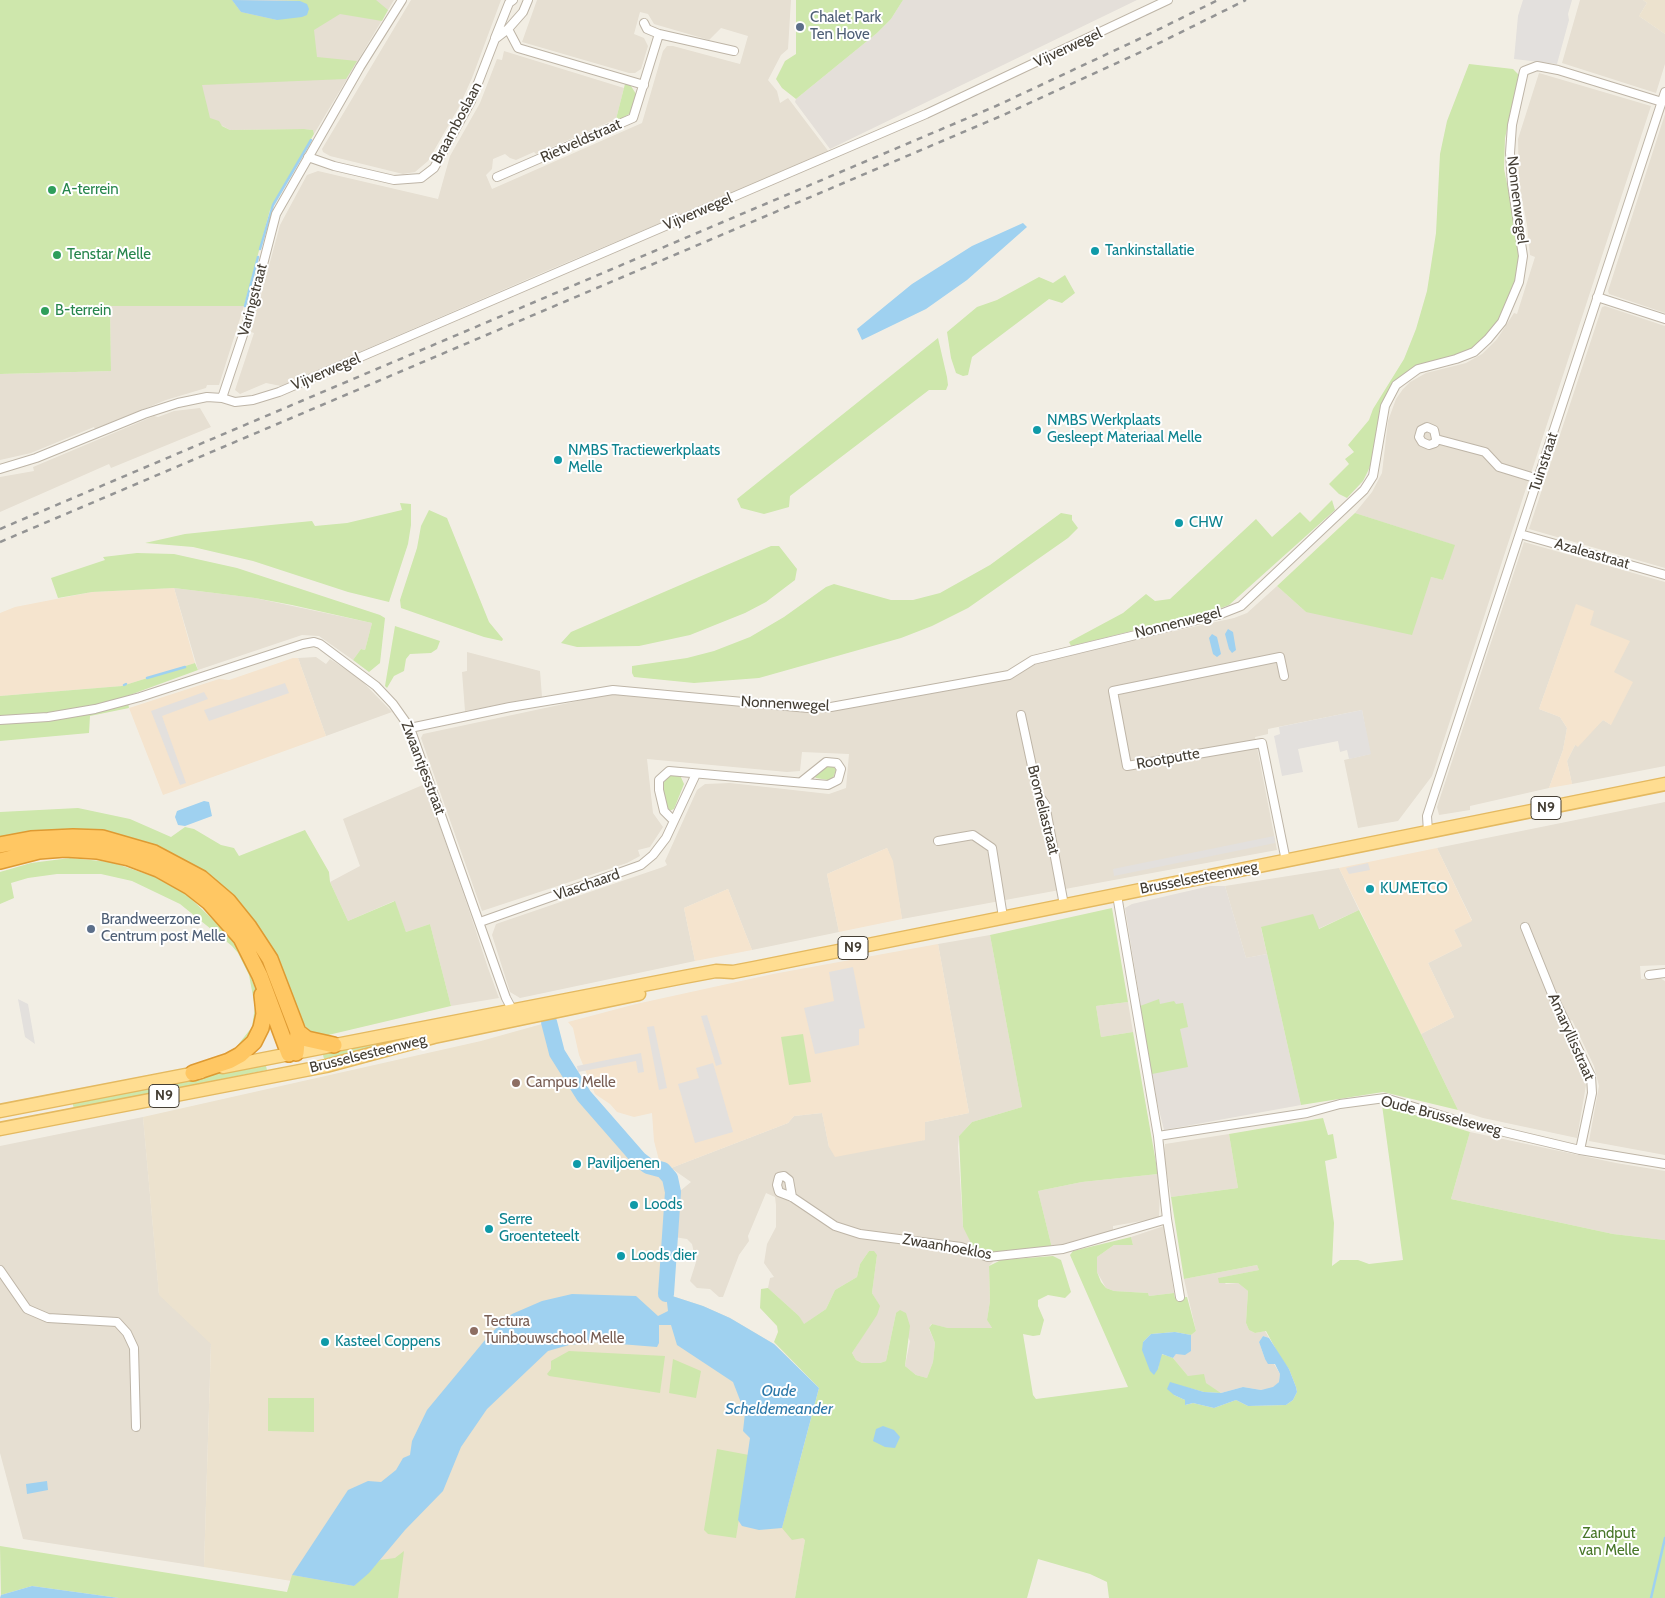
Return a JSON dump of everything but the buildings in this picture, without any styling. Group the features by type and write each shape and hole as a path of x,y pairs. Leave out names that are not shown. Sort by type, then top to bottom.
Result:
{"highway":[{"path":"0,845 39,838 74,836 102,838 154,853 201,878 228,901 270,959 298,1032 307,1039 334,1045"},
{"path":"0,861 39,851 65,849 97,851 121,856 158,869 190,887 228,922 241,938 260,976 293,1055"},
{"path":"193,1073 230,1061 240,1055 254,1042 261,1028 264,1014 260,976"},
{"path":"293,1055 298,1032"}],"main road":[{"name":"Brusselsesteenweg","path":"0,1111 60,1098 293,1055 334,1045 511,1010 707,973 733,972 1665,784"},
{"name":"Brusselsesteenweg","path":"0,1129 264,1076 326,1066 434,1037 716,980 733,972"},
{"path":"264,1076 284,1067 293,1055 326,1066"}],"street":[{"name":"Varingstraat","path":"222,398 251,311 276,214 402,0"},
{"name":"Braamboslaan","path":"308,157 334,166 394,180 420,178 434,168 463,116 484,70 509,3 513,0"},
{"path":"495,39 508,29 523,12 528,0"},
{"name":"Vijverwegel","path":"222,398 235,402 253,400 308,380 926,114 1168,0"},
{"path":"644,23 647,29 660,34 734,51"},
{"path":"508,29 518,48 644,85"},
{"name":"Rietveldstraat","path":"497,177 633,118 660,34"},
{"name":"Nonnenwegel","path":"410,728 510,706 613,690 808,708 831,707 1009,675 1033,660 1218,615 1241,606 1364,490 1373,476 1385,406 1396,385 1418,369 1474,352 1502,322 1519,282 1524,256 1512,184 1510,153 1512,125 1524,71 1538,66 1558,70 1662,102"},
{"name":"Tuinstraat","path":"1428,832 1426,816 1665,92"},
{"path":"1597,297 1665,319"},
{"path":"0,469 36,458 144,414 178,403 207,397 222,398"},
{"path":"1436,439 1485,452 1499,467 1538,479"},
{"name":"Azaleastraat","path":"1520,534 1665,575"},
{"name":"Zwaantjesstraat","path":"0,720 48,717 104,707 314,642 376,686 393,704 410,728 511,1010"},
{"name":"Rootputte","path":"1284,676 1280,657 1113,691 1127,766 1262,743 1286,861"},
{"name":"Bromeliastraat","path":"1022,715 1038,794 1045,804 1064,905"},
{"path":"673,820 664,811 659,790 659,780 669,771 801,782 834,783 839,778 840,768 837,763 826,762 812,771 801,782"},
{"name":"Vlaschaard","path":"480,922 641,864 653,855 666,838 696,774"},
{"path":"938,841 973,835 992,848 1003,917"},
{"path":"1117,895 1158,1136 1167,1219 1180,1297"},
{"name":"Amaryllisstraat","path":"1525,927 1552,994 1591,1076 1592,1093 1580,1150"},
{"path":"1649,975 1665,973"},
{"path":"500,1023 511,1010 527,1018"},
{"path":"60,1098 65,1116"},
{"name":"Oude Brusselseweg","path":"1158,1136 1308,1113 1348,1102 1385,1098 1462,1122 1580,1150 1665,1164"},
{"name":"Zwaanhoeklos","path":"792,1197 835,1226 860,1234 961,1247 988,1257 1063,1249 1167,1219"},
{"path":"0,1270 27,1309 48,1318 118,1322 127,1333 134,1348 136,1427"}],"shaded area":[{"path":"0,0 394,0 314,134 313,130 304,129 230,130"},
{"path":"411,0 501,0 472,78 459,107 428,161 415,172 403,174 330,156 323,152 322,149"},
{"path":"537,0 791,0 788,49 781,55 768,80 777,91 780,103 788,98 829,152 544,272 281,386 266,383 240,394 235,390 254,333 251,332 280,225 307,175 318,171 438,199 450,156 480,103 497,59 502,60 504,51 624,88 616,119 536,154 534,152 516,160 505,154 493,159 492,169 486,175 492,189 642,123 663,51 667,46 740,64 748,36 721,28 709,40 654,24 648,14 640,12 634,34 644,38 648,46 641,69 635,73 629,73 522,42"},
{"path":"903,0 1137,0 830,149 795,102 796,99 877,33 891,19"},
{"path":"1523,0 1572,0 1568,14 1569,20 1557,64 1514,59 1518,16"},
{"path":"1580,0 1643,0 1647,3 1639,16 1665,34 1665,64 1656,93 1562,63"},
{"path":"1643,0 1665,0 1665,34 1639,16 1647,3"},
{"path":"1539,73 1651,106 1432,776 1398,821 1358,828 1344,760 1370,754 1362,710 1268,729 1268,734 1255,737 1277,850 902,919 892,861 887,848 827,874 839,932 752,950 728,889 684,908 695,961 520,998 510,992 492,935 496,924 667,865 665,861 697,790 705,784 730,783 829,794 846,788 849,754 802,752 800,771 787,772 647,759 653,813 663,827 650,847 638,850 640,856 627,863 482,911 421,738 423,734 606,695 632,695 820,713 1012,678 1038,661 1234,618 1247,613 1277,586 1306,612 1431,577 1443,580 1454,545 1355,513 1372,492 1382,473 1388,421 1396,399 1403,389 1410,382 1426,373 1466,363 1482,354 1497,339 1514,313 1517,314 1535,257 1530,255 1527,225 1519,183 1518,139"},
{"path":"1665,114 1665,313 1609,294 1608,291"},
{"path":"110,306 244,306 219,385 207,385 206,388 166,400 31,453 0,460 0,374 111,371"},
{"path":"1605,306 1665,326 1665,568 1529,529 1602,307"},
{"path":"200,408 211,427 111,468 109,464 0,512 0,477 34,471 33,467 154,416 158,417 174,411"},
{"path":"1524,542 1665,582 1665,766 1572,784 1567,761 1575,745 1603,720 1611,725 1614,672 1565,636 1539,709 1560,717 1567,728 1563,750 1549,788 1470,806 1470,810 1439,815 1437,807"},
{"path":"174,588 255,598 372,623 365,650 361,649 353,660 319,636 302,635 198,670"},
{"path":"174,588 195,663 122,686 0,696 0,613 15,607 92,592"},
{"path":"1576,604 1594,611 1590,625 1630,641 1614,672 1633,682 1611,725 1603,720 1578,747 1575,745 1567,761 1572,784 1549,788 1563,750 1567,728 1560,717 1539,709"},
{"path":"467,652 540,671 542,697 465,711 462,672 467,671"},
{"path":"316,657 326,664 330,659 359,678 392,712 326,736 298,658"},
{"path":"293,658 298,658 326,736 163,795 129,708 219,679 229,680"},
{"path":"285,683 289,693 209,721 204,710"},
{"path":"204,692 208,699 162,716 186,783 180,785 151,711"},
{"path":"1362,710 1371,754 1349,759 1347,750 1340,752 1338,741 1298,749 1303,772 1282,776 1274,736 1280,734 1279,727"},
{"path":"425,784 499,998 451,1006 430,924 406,932 394,901 348,921 330,882 360,866 343,819"},
{"path":"1665,802 1665,965 1640,966 1641,979 1660,978 1665,981 1665,1155 1589,1141 1599,1086 1594,1066 1572,1020 1560,1026 1586,1085 1577,1138 1483,1118 1458,1110 1421,1034 1454,1017 1428,963 1462,946 1454,930 1472,920 1437,848"},
{"path":"1274,836 1275,843 1114,876 1113,869"},
{"path":"887,848 893,861 902,919 839,932 827,874"},
{"path":"1437,848 1472,921 1454,930 1462,946 1428,963 1454,1017 1421,1034 1339,868"},
{"path":"1368,863 1370,870 1349,874 1346,868"},
{"path":"1339,868 1359,910 1318,929 1261,928 1267,954 1246,958 1225,886"},
{"path":"1210,886 1225,886 1246,958 1267,954 1301,1105 1164,1130 1155,1094 1125,908 1132,904"},
{"path":"728,889 752,950 695,961 684,908"},
{"path":"990,935 1022,1107 972,1122 959,1136 958,1147 963,1227 980,1250 992,1253 993,1262 989,1266 990,1301 987,1320 992,1328 948,1328 931,1324 929,1329 935,1343 933,1362 927,1378 916,1375 905,1366 910,1341 896,1313 886,1361 862,1363 856,1360 852,1353 869,1326 877,1302 872,1293 877,1255 869,1251 860,1264 857,1277 835,1290 826,1309 803,1325 799,1316 768,1288 770,1278 774,1277 764,1263 767,1244 776,1227 776,1205 775,1197 766,1193 748,1236 749,1241 739,1255 723,1297 719,1297 710,1289 697,1288 690,1281 696,1262 692,1244 687,1239 674,1237 680,1191 691,1182 671,1168 788,1123 794,1116 822,1113 829,1147 925,1140 925,1122 969,1113 938,944"},
{"path":"938,944 969,1113 925,1122 925,1140 835,1157 829,1147 822,1113 794,1116 788,1123 671,1168 661,1168 654,1141 652,1113 634,1117 617,1112 610,1104 595,1094 579,1055 573,1028 568,1022 636,1004 773,974"},
{"path":"853,967 865,1028 859,1029 859,1045 815,1054 804,1008 834,1001 829,972"},
{"path":"18,999 28,1004 35,1044 25,1037"},
{"path":"1128,1002 1133,1032 1101,1037 1096,1006"},
{"path":"707,1015 722,1064 716,1066 701,1016"},
{"name":"Tectura Tuinbouwschool Melle","path":"549,1022 556,1050 584,1096 639,1159 648,1166 663,1170 670,1178 673,1192 666,1294 703,1306 730,1318 774,1344 790,1359 805,1540 795,1598 398,1598 204,1567 211,1344 159,1295 143,1117 481,1041"},
{"path":"654,1026 667,1088 659,1090 647,1027"},
{"path":"641,1053 644,1072 638,1073 636,1061 578,1072 577,1066"},
{"path":"713,1063 733,1132 695,1143 678,1084 699,1078 696,1068"},
{"path":"143,1117 159,1294 211,1343 204,1567 23,1539 0,1453 0,1146"},
{"path":"1470,1132 1616,1163 1665,1171 1665,1240 1613,1234 1451,1199"},
{"path":"1229,1134 1238,1188 1171,1197 1164,1156 1165,1144"},
{"path":"1158,1174 1160,1189 1159,1218 1113,1226 1113,1232 1052,1248 1038,1191 1082,1182"},
{"path":"1164,1226 1174,1293 1149,1296 1148,1293 1114,1291 1106,1288 1097,1272 1097,1257 1114,1245 1133,1245 1131,1237"},
{"path":"1257,1265 1259,1270 1219,1278 1226,1284 1238,1283 1248,1291 1246,1323 1249,1330 1255,1333 1265,1331 1269,1338 1263,1336 1259,1342 1265,1359 1274,1364 1280,1374 1279,1382 1273,1388 1261,1390 1243,1387 1221,1393 1194,1376 1188,1376 1173,1358 1176,1354 1188,1353 1191,1335 1196,1331 1184,1279"}],"green space":[{"path":"0,0 232,0 241,12 277,20 300,1 274,0 376,0 388,10 382,21 340,14 314,30 317,57 357,61 346,79 202,85 210,118 219,121 222,126 230,130 304,129 313,130 314,134 270,210 244,306 110,306 111,371 0,374"},
{"path":"796,0 903,0 891,19 877,33 796,99 782,88 776,79 785,61 796,54"},
{"path":"1469,64 1513,69 1519,75 1505,138 1504,169 1518,237 1519,255 1514,287 1497,323 1478,345 1460,355 1412,368 1393,384 1380,408 1372,461 1368,471 1363,481 1347,498 1339,494 1329,484 1349,464 1345,459 1354,452 1348,445 1369,420 1373,409 1404,359 1416,329 1427,291 1436,233 1440,154 1447,121"},
{"path":"625,84 631,86 636,94 632,112 615,123"},
{"path":"1065,275 1075,293 1062,303 1049,299 972,357 968,375 963,376 956,373 951,358 947,332 977,307 997,300 1039,277 1053,283"},
{"path":"938,338 947,377 948,385 946,390 929,390 790,496 789,507 764,514 741,508 737,499"},
{"path":"1332,500 1335,510 1229,605 1213,611 1071,646 1069,642 1123,613 1146,594 1155,601 1170,599 1256,519 1272,537 1300,512 1310,522"},
{"path":"400,503 411,504 411,525 408,544 389,602 348,592 253,561 193,547 145,543 185,534 271,525 312,521 315,526 347,523 402,510"},
{"path":"429,510 447,518 489,622 503,639 502,641 484,637 401,608 400,600 417,548 421,526"},
{"path":"1061,513 1072,515 1072,520 1078,528 1068,538 968,608 932,626 901,638 759,678 694,683 634,677 632,673 632,666 687,658 714,651 750,637 784,617 826,587 834,584 891,600 913,600 940,593 990,565"},
{"path":"1355,513 1455,545 1443,580 1431,577 1412,635 1306,612 1277,586"},
{"path":"771,546 779,546 797,569 795,580 766,602 745,613 690,635 639,646 577,647 561,643 571,632"},
{"path":"137,553 174,554 237,568 380,615 385,618 380,663 369,672 353,660 361,649 365,650 372,623 292,605 255,598 174,588 92,592 58,598 51,578 105,560 103,557"},
{"path":"395,626 440,641 437,649 431,653 410,654 406,659 404,671 394,676 387,688 385,686"},
{"path":"195,663 198,670 127,696 129,708 90,716 89,733 0,741 0,696 122,686"},
{"path":"828,765 833,766 836,770 833,778 828,780 814,776"},
{"path":"670,774 680,775 684,784 674,809 669,811 665,805 662,785"},
{"path":"78,808 130,819 171,837 185,827 194,829 221,845 234,848 239,856 305,830 329,872 330,882 348,921 395,901 406,932 430,924 451,1006 324,1036 314,1034 306,1027 205,873 157,846 103,831 73,829 31,832 0,838 0,812"},
{"path":"70,858 111,862 158,878 186,894 228,934 243,956 259,999 253,1035 243,1046 237,1046 252,1027 255,1007 249,975 238,953 232,946 180,904 132,881 101,874 57,874 28,878 11,883 14,898 0,904 0,872 31,863"},
{"path":"1112,908 1128,1002 1096,1006 1101,1037 1133,1032 1158,1174 1082,1182 1038,1191 1052,1248 992,1253 980,1250 972,1245 963,1227 959,1136 972,1122 1022,1107 990,935"},
{"path":"1359,910 1458,1110 1383,1092 1301,1105 1261,927 1313,914 1319,929"},
{"path":"1159,999 1160,1004 1174,1001 1176,1004 1183,1003 1188,1027 1180,1029 1188,1067 1152,1074 1140,1006"},
{"path":"450,1025 383,1045 324,1059 322,1051"},
{"path":"803,1034 811,1082 789,1085 781,1037"},
{"path":"265,1062 267,1070 74,1109 72,1101"},
{"name":"Zandput van Melle","path":"1382,1105 1470,1132 1451,1199 1613,1234 1665,1240 1665,1598 1109,1598 1107,1582 1090,1574 1038,1559 1027,1598 795,1598 805,1540 803,1538 792,1540 782,1528 819,1388 774,1342 778,1332 777,1326 760,1308 761,1289 768,1288 799,1316 804,1324 826,1309 835,1290 857,1277 860,1264 869,1251 874,1251 877,1255 872,1293 880,1306 877,1315 852,1353 856,1360 862,1363 886,1361 896,1313 900,1310 906,1313 910,1326 905,1366 916,1375 927,1378 933,1362 935,1343 929,1328 932,1324 948,1328 992,1328 987,1320 990,1301 989,1266 1001,1260 1053,1256 1061,1260 1071,1292 1065,1298 1048,1295 1038,1300 1038,1306 1044,1320 1040,1335 1023,1334 1033,1395 1036,1399 1128,1387 1070,1255 1073,1251 1131,1237 1133,1245 1114,1245 1097,1257 1097,1272 1101,1282 1106,1288 1114,1291 1148,1293 1149,1296 1174,1293 1175,1298 1187,1297 1196,1331 1191,1335 1175,1332 1151,1334 1143,1342 1158,1369 1161,1354 1168,1356 1173,1358 1188,1376 1204,1374 1206,1383 1221,1393 1204,1392 1170,1383 1174,1395 1185,1400 1185,1405 1193,1403 1214,1408 1236,1400 1248,1406 1286,1405 1293,1400 1297,1392 1296,1387 1289,1369 1266,1331 1255,1333 1249,1330 1246,1323 1248,1291 1238,1283 1219,1283 1218,1278 1259,1270 1257,1265 1184,1279 1171,1197 1238,1188 1229,1134 1323,1118 1328,1135 1333,1134 1337,1158 1325,1161 1334,1223 1332,1266 1340,1260 1358,1260 1369,1264 1403,1260"},
{"path":"569,1351 665,1356 660,1393 549,1376 547,1374 551,1369 551,1361"},
{"path":"673,1359 701,1371 696,1398 669,1393"},
{"path":"268,1398 314,1398 314,1432 268,1431"},
{"path":"717,1449 749,1455 736,1538 708,1534 704,1530"},
{"path":"0,1546 287,1592 292,1575 354,1586 380,1560 395,1558 404,1551 398,1598 119,1598 32,1586 1,1595"}],"water":[{"path":"232,0 300,1 307,4 309,9 307,15 302,17 277,20 241,12"},
{"path":"1023,223 1027,227 967,280 926,309 862,340 857,329 912,284 972,246"},
{"path":"1228,629 1233,632 1236,650 1232,653 1225,634"},
{"path":"1212,634 1217,637 1221,654 1217,657 1213,654 1209,638"},
{"path":"204,801 209,802 212,816 185,826 178,825 175,817 177,811"},
{"name":"Oude Scheldemeander","path":"572,1294 636,1296 658,1316 668,1311 666,1294 703,1306 730,1318 774,1344 819,1388 782,1528 759,1530 742,1526 738,1520 750,1438 743,1431 745,1413 733,1382 677,1345 671,1325 659,1325 659,1343 657,1347 595,1342 569,1345 548,1351 487,1409 461,1447 443,1491 405,1530 369,1573 354,1586 292,1575 348,1490 368,1481 381,1482 396,1470 403,1458 410,1455 412,1441 427,1410 490,1334 512,1314 542,1301"},
{"path":"1175,1332 1191,1335 1191,1351 1185,1355 1176,1354 1173,1358 1162,1354 1158,1369 1154,1375 1150,1371 1142,1350 1143,1342 1151,1334"},
{"path":"1263,1336 1269,1338 1289,1369 1296,1387 1297,1392 1293,1400 1286,1405 1248,1406 1236,1400 1214,1408 1193,1403 1185,1405 1185,1400 1167,1389 1170,1382 1204,1392 1221,1393 1243,1387 1261,1390 1273,1387 1279,1382 1280,1374 1275,1364 1268,1364 1265,1359 1259,1342"},
{"path":"883,1426 894,1430 900,1437 895,1448 885,1447 873,1441 876,1429"},
{"path":"47,1481 48,1490 27,1494 26,1484"},
{"path":"32,1586 119,1598 0,1598 1,1595"}],"waterway":[{"path":"260,249 273,205 311,140"},
{"path":"245,306 258,257"},
{"path":"147,678 185,667"},
{"path":"549,1022 557,1053 584,1096 639,1159 648,1166 663,1170 670,1178 673,1192 666,1294"},
{"path":"1651,1598 1665,1538"}],"railway":[{"path":"0,529 996,106 1218,0"},
{"path":"0,542 1001,116 1143,51 1246,0"}],"place":[{"name":"Chalet Park Ten Hove","path":"800,27"},
{"name":"A-terrein","path":"52,190"},
{"name":"Tankinstallatie","path":"1095,251"},
{"name":"Tenstar Melle","path":"57,255"},
{"name":"B-terrein","path":"45,311"},
{"name":"NMBS Werkplaats Gesleept Materiaal Melle","path":"1037,430"},
{"name":"NMBS Tractiewerkplaats Melle","path":"558,460"},
{"name":"CHW","path":"1179,523"},
{"name":"KUMETCO","path":"1370,889"},
{"name":"Brandweerzone Centrum post Melle","path":"91,929"},
{"name":"Campus Melle","path":"516,1083"},
{"name":"Paviljoenen","path":"577,1164"},
{"name":"Loods","path":"634,1205"},
{"name":"Serre Groenteteelt","path":"489,1229"},
{"name":"Loods dier","path":"621,1256"},
{"name":"Tectura Tuinbouwschool Melle","path":"474,1331"},
{"name":"Kasteel Coppens","path":"325,1342"}]}
